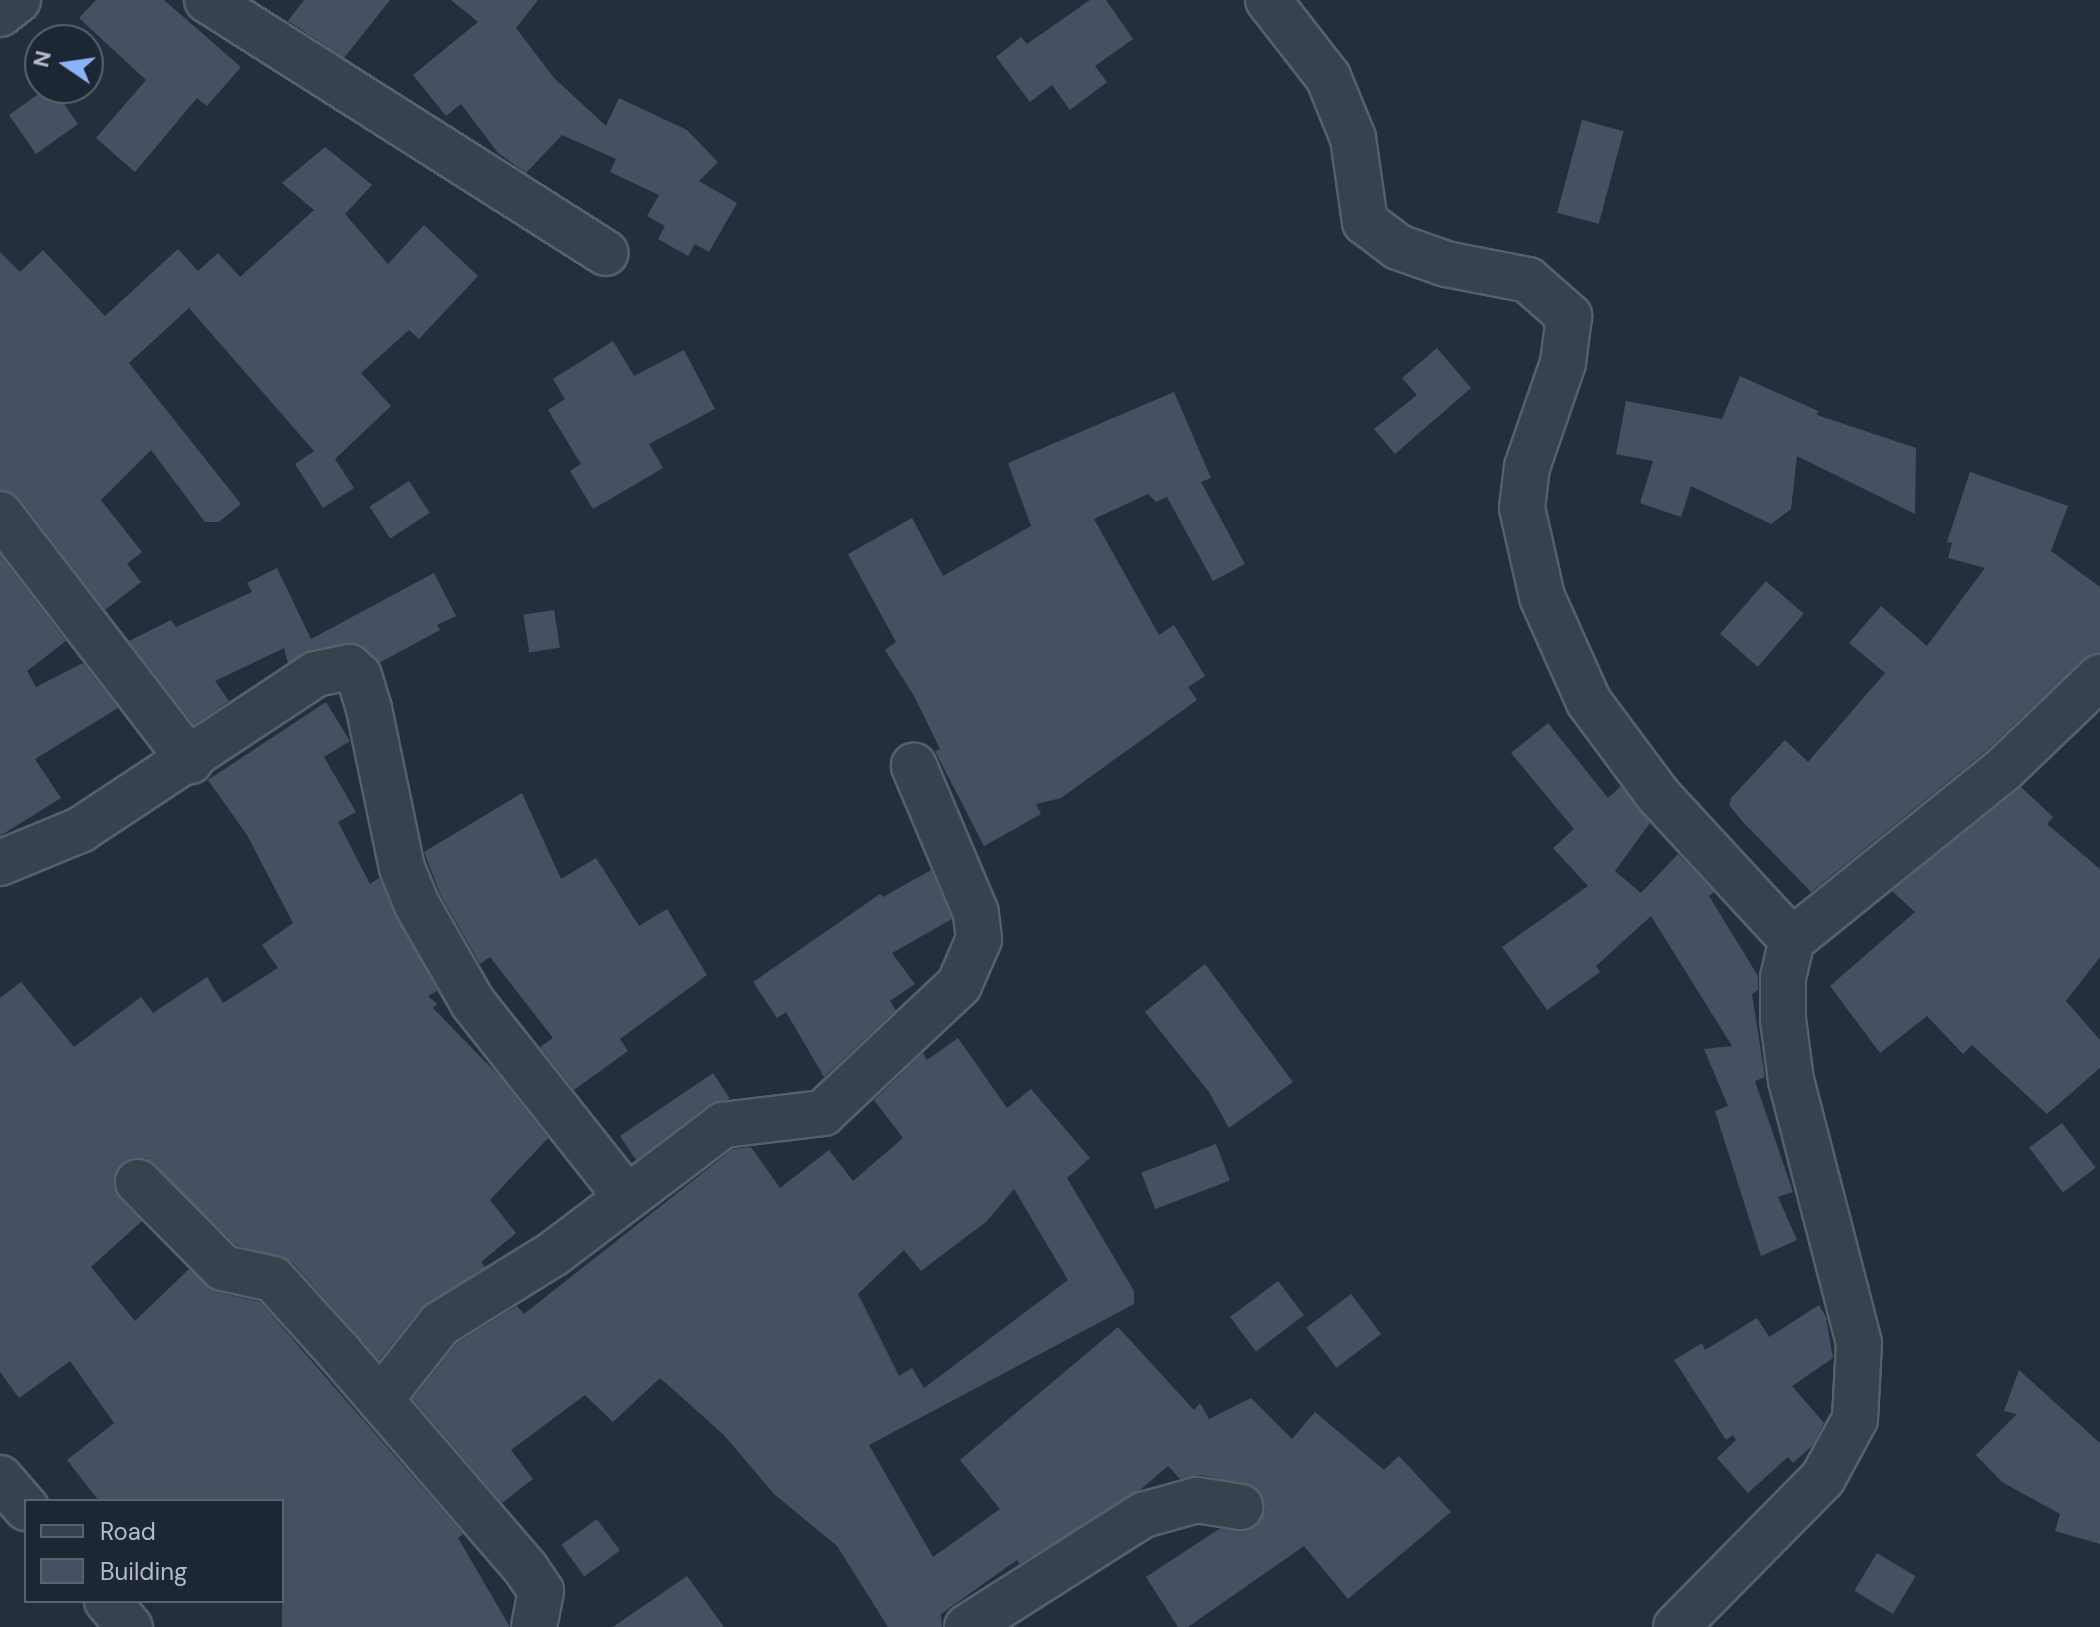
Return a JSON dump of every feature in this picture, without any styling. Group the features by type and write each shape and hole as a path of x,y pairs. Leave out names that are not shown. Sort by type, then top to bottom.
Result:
{"street":[{"path":"0,14 18,0"},
{"path":"207,0 605,253"},
{"path":"1268,0 1328,77 1353,138 1365,222 1398,247 1446,264 1528,280 1569,316 1563,363 1527,467 1522,508 1542,597 1589,702 1658,795 1792,940"},
{"path":"0,514 190,761"},
{"path":"0,863 80,830 190,761 316,674 349,667 359,676 402,868 417,905 473,1003 625,1195"},
{"path":"1676,1627 1823,1478 1855,1419 1859,1343 1791,1080 1783,1019 1783,978 1792,940 2004,769 2100,677"},
{"path":"380,1400 440,1324 553,1254 625,1195 723,1125 823,1113 959,985 979,939 976,913 914,766"},
{"path":"138,1182 223,1268 273,1279 526,1569 541,1591 534,1627"},
{"path":"0,1478 24,1506"},
{"path":"967,1627 1143,1515 1197,1500 1240,1507"},
{"path":"109,1603 130,1627"}],"building":[{"path":"96,0 164,0 241,67 207,106 197,98 135,172 96,138 146,80 104,41 104,24 85,24 79,18"},
{"path":"304,0 390,0 344,58 288,21"},
{"path":"451,0 538,0 516,28 554,78 606,126 619,98 687,130 718,162 699,181 737,203 709,252 695,244 688,256 658,239 665,226 647,216 659,195 610,172 616,159 562,135 526,173 498,153 461,104 446,116 413,75 478,22"},
{"path":"1090,0 1106,0 1133,39 1095,66 1107,82 1070,110 1052,85 1030,102 996,57 1021,37 1027,44"},
{"path":"24,104 64,104 78,124 36,154 9,115"},
{"path":"1582,120 1624,131 1599,224 1557,213"},
{"path":"325,147 372,185 345,214 388,264 424,225 478,276 419,339 409,330 361,373 391,406 335,459 354,488 323,508 295,464 314,451 189,308 129,363 241,504 219,522 205,522 151,450 101,500 142,552 127,564 141,582 105,610 20,499 0,490 0,252 20,272 43,250 105,316 178,249 198,271 218,253 240,277 314,210 282,183"},
{"path":"613,341 634,376 684,350 715,409 649,444 663,468 593,509 570,471 581,464 548,410 565,399 553,379"},
{"path":"1437,348 1471,388 1395,454 1374,429 1417,395 1402,378"},
{"path":"1740,376 1818,411 1817,415 1916,448 1915,514 1797,456 1791,509 1771,524 1691,486 1681,517 1640,503 1653,461 1616,454 1626,401 1722,419"},
{"path":"1174,392 1211,478 1201,482 1245,564 1213,581 1167,497 1156,502 1148,494 1094,519 1159,635 1174,625 1205,676 1188,687 1197,700 1061,798 1036,804 1041,814 984,846 935,751 940,749 914,696 885,650 896,642 848,554 912,518 943,576 1031,526 1008,463"},
{"path":"1970,472 2068,506 2051,551 2100,587 2100,653 2083,659 1987,750 1811,892 1742,821 1729,805 1731,798 1785,740 1808,762 1885,673 1849,643 1881,606 1927,646 1985,568 1948,558 1952,543 1947,542"},
{"path":"409,481 430,513 390,538 370,507"},
{"path":"0,555 66,641 27,671 36,687 83,663 118,708 35,759 61,798 0,836"},
{"path":"277,568 311,639 434,573 456,616 437,625 440,630 379,663 355,643 311,650 288,663 284,648 215,681 229,701 194,725 129,641 171,620 176,627 252,592 247,583"},
{"path":"1766,581 1804,614 1758,667 1720,634"},
{"path":"554,610 560,648 529,652 523,615"},
{"path":"326,702 350,741 324,757 356,812 338,822 370,884 379,878 437,991 428,996 437,1004 433,1008 500,1077 548,1138 490,1200 516,1233 481,1262 485,1267 421,1308 379,1360 292,1262 236,1245 145,1158 131,1158 114,1176 120,1199 142,1221 91,1267 135,1321 189,1269 217,1292 260,1302 463,1534 458,1538 510,1627 282,1627 284,1499 97,1499 67,1460 114,1423 70,1361 19,1398 0,1372 0,998 21,982 74,1047 141,997 153,1013 207,977 223,1003 278,968 262,945 293,923 247,835 208,780"},
{"path":"1548,723 1608,798 1621,786 1650,823 1615,871 1641,893 1678,854 1714,892 1709,896 1758,976 1758,990 1752,994 1765,1077 1755,1081 1793,1192 1778,1197 1797,1240 1761,1256 1715,1111 1728,1106 1704,1049 1732,1046 1651,916 1596,966 1600,972 1547,1010 1502,947 1588,886 1553,848 1574,829 1511,753"},
{"path":"2021,787 2053,817 2047,824 2100,869 2100,957 2066,1001 2100,1040 2100,1068 2047,1114 1972,1045 1963,1054 1927,1016 1880,1053 1830,986 1915,912 1892,891"},
{"path":"522,793 561,879 596,858 639,926 667,909 707,975 620,1039 628,1051 574,1090 540,1047 553,1038 490,957 480,964 440,894 424,852"},
{"path":"931,870 952,919 892,953 915,984 890,1001 896,1010 824,1077 786,1012 777,1018 753,982 880,894 883,897"},
{"path":"1205,964 1293,1082 1229,1128 1209,1092 1145,1012"},
{"path":"958,1038 1007,1108 1031,1089 1090,1158 1067,1178 1134,1291 1134,1304 869,1445 933,1557 1000,1509 960,1460 1118,1327 1194,1410 1200,1403 1209,1419 1251,1398 1292,1439 1315,1412 1384,1470 1399,1456 1451,1512 1348,1599 1304,1546 1188,1627 1178,1627 1146,1577 1219,1529 1250,1530 1265,1510 1255,1487 1201,1475 1180,1479 1168,1466 1140,1490 1019,1564 1017,1560 941,1614 942,1627 888,1627 837,1546 774,1494 724,1435 660,1378 613,1422 585,1395 511,1450 533,1479 502,1503 413,1399 457,1343 517,1306 524,1314 733,1149 751,1147 780,1188 829,1150 853,1181 903,1138 874,1100 923,1053 927,1060","holes":["1014,1189 1068,1280 924,1388 912,1368 899,1376 858,1294 904,1250 921,1271 987,1221"]},
{"path":"713,1073 730,1099 708,1105 636,1160 620,1136"},
{"path":"2062,1123 2096,1168 2063,1192 2029,1148"},
{"path":"1216,1144 1230,1180 1155,1209 1141,1173"},
{"path":"1278,1281 1304,1315 1256,1351 1230,1317"},
{"path":"1351,1294 1381,1334 1336,1368 1306,1328"},
{"path":"1819,1305 1826,1317 1833,1358 1792,1386 1824,1423 1812,1446 1793,1463 1788,1457 1748,1493 1717,1458 1736,1440 1733,1435 1726,1440 1674,1360 1702,1343 1705,1350 1757,1318 1769,1337"},
{"path":"2019,1370 2100,1443 2100,1544 2055,1531 2060,1514 2002,1482 1976,1455 2017,1414 2004,1411"},
{"path":"597,1519 620,1551 584,1576 561,1545"},
{"path":"1877,1553 1916,1576 1893,1614 1854,1591"},
{"path":"687,1576 724,1627 613,1627"}]}
